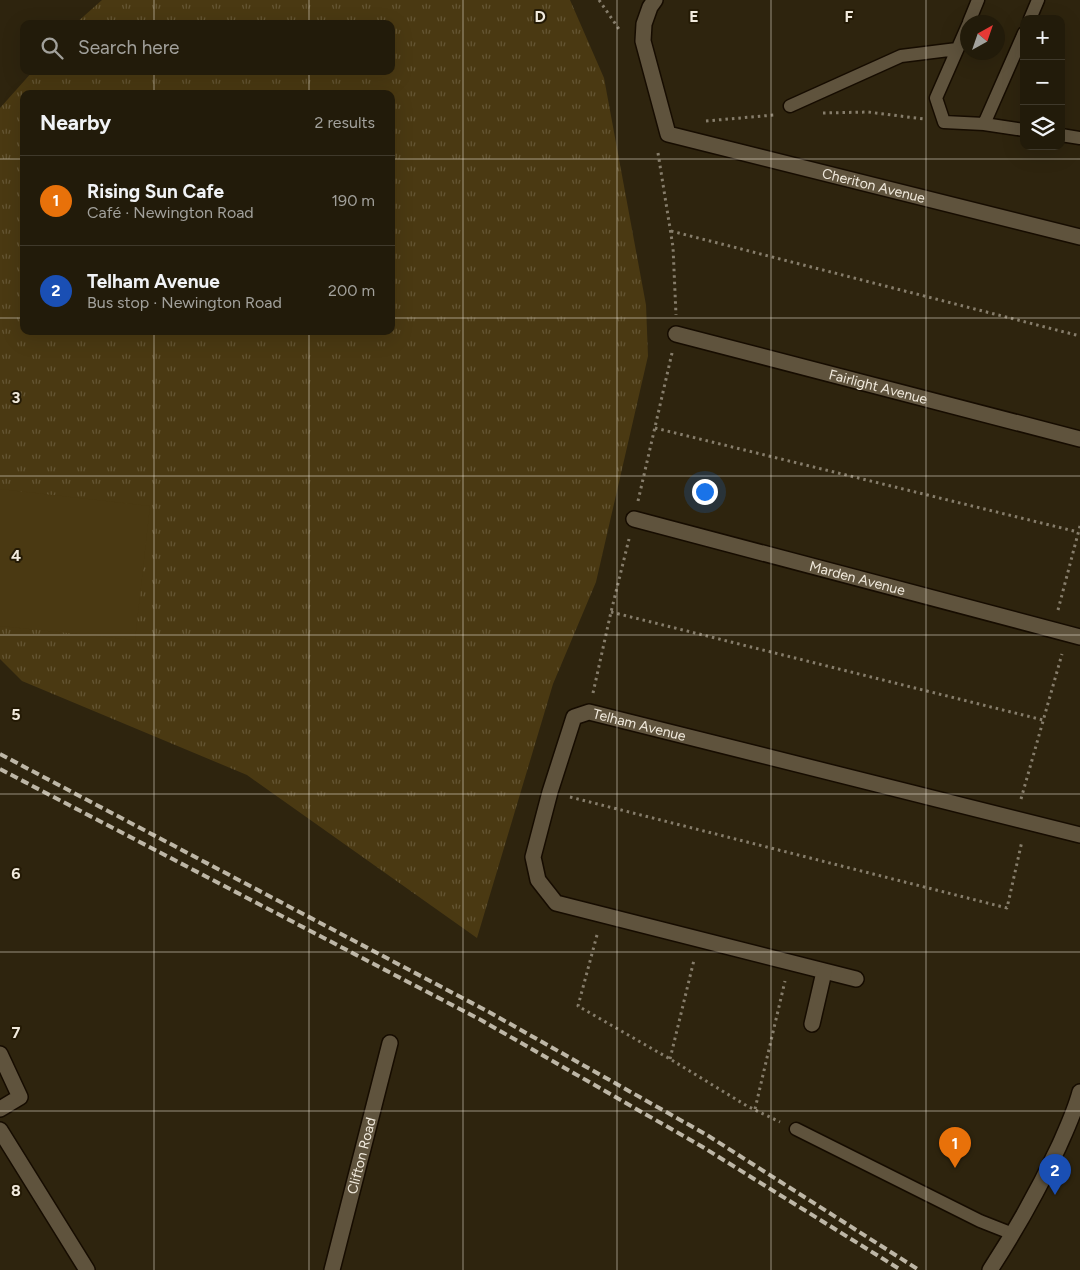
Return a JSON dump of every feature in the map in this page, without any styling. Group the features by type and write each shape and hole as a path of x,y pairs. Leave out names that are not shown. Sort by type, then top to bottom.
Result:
{"street":[{"name":"Cheriton Avenue","path":"655,0 650,7 644,24 643,41 668,134 1080,237"},
{"name":"Fairlight Avenue","path":"676,334 1080,439"},
{"name":"Marden Avenue","path":"634,518 1067,634"},
{"name":"Telham Avenue","path":"856,980 556,903 538,880 533,857 550,792 574,718 589,712 1080,835"},
{"path":"812,1024 824,972"},
{"name":"Clifton Road","path":"332,1270 390,1043"},
{"path":"0,1054 20,1097 0,1110"},
{"path":"990,1270 1013,1234 1047,1171 1075,1108 1080,1092"},
{"path":"0,1130 87,1270"}],"lane":[{"path":"972,15 978,0"},
{"path":"1032,15 1038,0"},
{"path":"960,42 936,98 944,122 984,124 1020,129"},
{"path":"984,124 1020,43"},
{"path":"790,106 900,56 957,49"},
{"path":"1065,136 1080,138"},
{"path":"796,1129 980,1221 1013,1234"}],"path":[{"path":"599,0 620,28 623,37"},
{"path":"589,712 676,334 676,276 658,150"},
{"path":"671,231 1080,336"},
{"path":"655,428 1078,532"},
{"path":"550,792 1007,908 1021,820 1043,720 1067,634 1080,526"},
{"path":"611,612 1043,720"},
{"path":"602,915 578,1006 755,1109 796,1129"},
{"path":"670,1059 698,940"},
{"path":"755,1109 790,962"}],"green space":[{"path":"102,0 570,0 604,78 646,305 648,356 596,582 553,684 477,938 247,775 22,681 0,659 0,108 29,75 395,75 395,20 80,20"},
{"path":"0,489 150,506 135,640 0,626"}],"railway":[{"path":"0,754 489,1012 707,1135 919,1270"},
{"path":"0,769 481,1020 701,1146 901,1270"}],"place":[{"name":"Rising Sun Cafe","path":"955,1168"},
{"name":"Telham Avenue","path":"1055,1195"}]}
